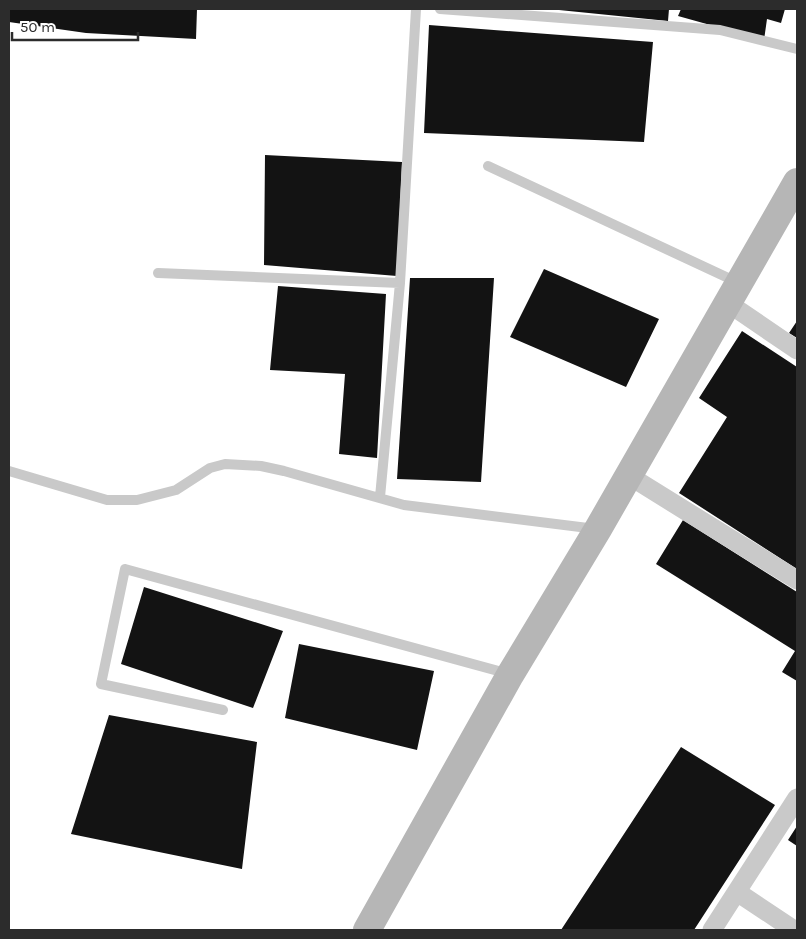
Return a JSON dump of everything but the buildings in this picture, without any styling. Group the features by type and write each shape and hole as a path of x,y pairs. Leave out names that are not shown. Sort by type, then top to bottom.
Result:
{"street":[{"path":"367,930 510,674 598,529 796,187"},
{"path":"734,293 797,350"},
{"path":"628,475 797,580"},
{"path":"712,930 797,798"},
{"path":"737,892 794,930"}],"lane":[{"path":"380,497 400,283 416,9"},
{"path":"440,9 720,30 797,49"},
{"path":"488,166 734,293"},
{"path":"158,273 400,283"},
{"path":"9,470 108,500 137,500 176,490 210,468 225,464 261,466 404,505 598,529"},
{"path":"224,710 101,684 124,569 510,674"}]}
